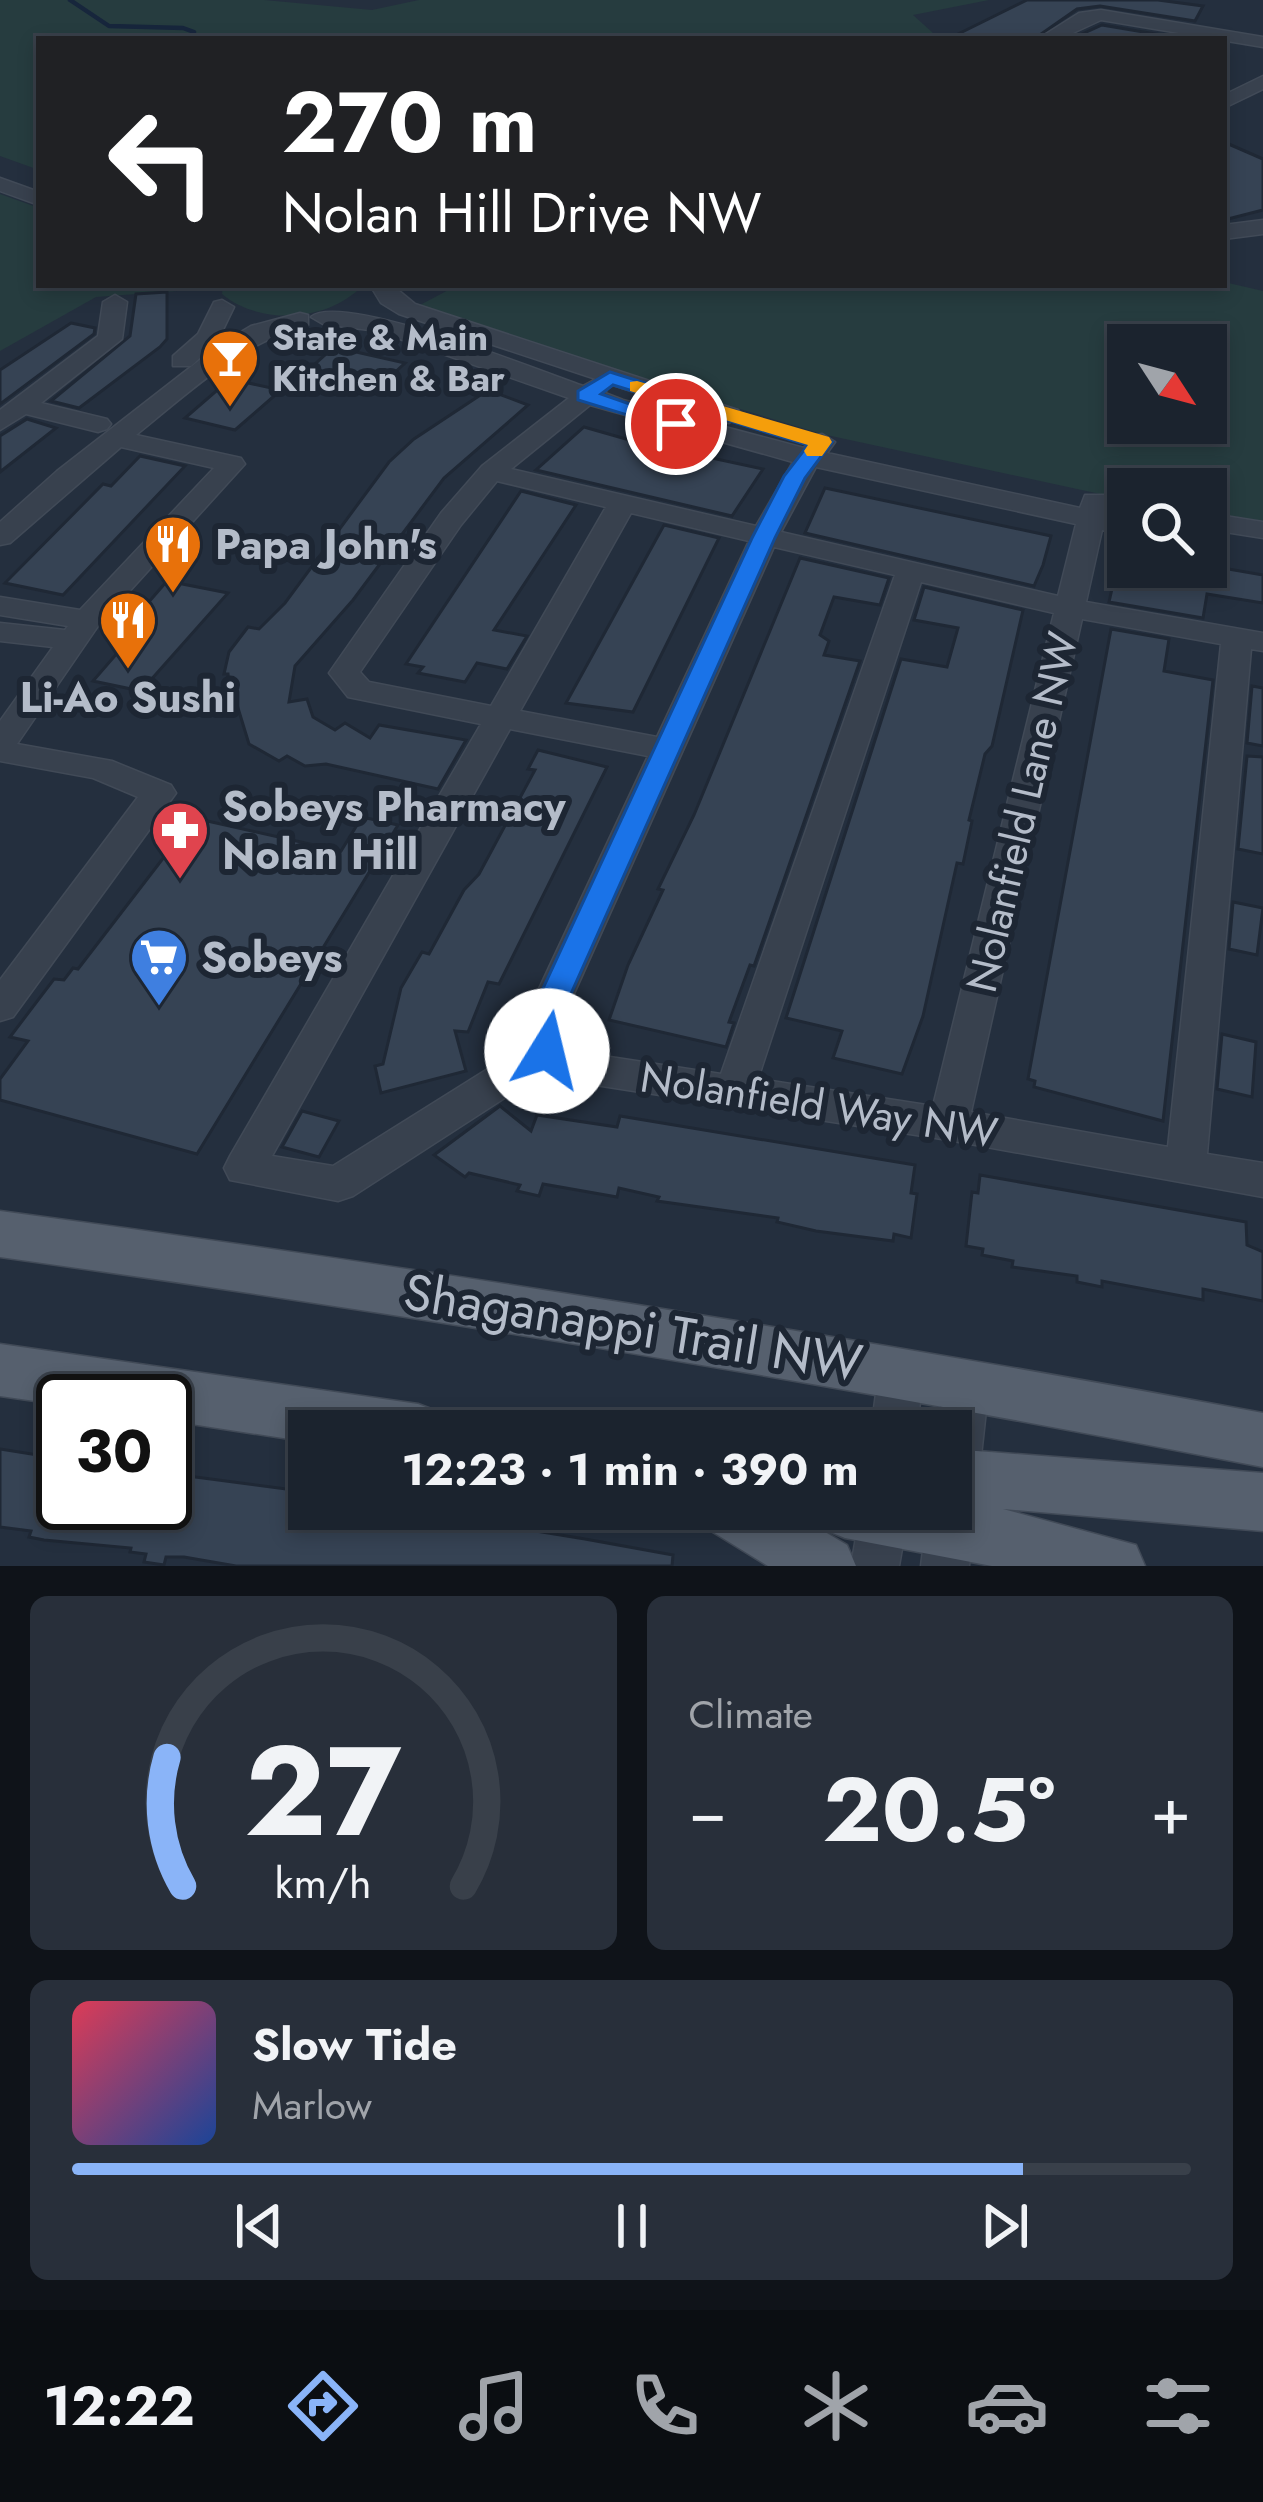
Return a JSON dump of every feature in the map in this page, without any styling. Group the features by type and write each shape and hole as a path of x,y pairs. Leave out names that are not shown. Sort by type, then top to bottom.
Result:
{"main road":[{"name":"Shaganappi Trail NW","path":"2,1232 295,1273 901,1371 1263,1440"},
{"path":"0,1370 288,1412"},
{"path":"972,1510 1263,1502"},
{"path":"972,1518 1114,1566"},
{"path":"765,1530 825,1566"}],"street":[{"path":"1052,36 1085,17 1101,15 1263,42"},
{"path":"1227,114 1252,97"},
{"path":"0,163 36,176"},
{"path":"0,184 36,198"},
{"path":"1227,232 1263,227"},
{"path":"0,505 259,331 361,303 377,288"},
{"path":"382,288 407,309 598,387"},
{"path":"0,537 208,339 216,296 255,318 380,324 816,450 1105,509"},
{"path":"0,422 110,339 115,302"},
{"path":"598,387 491,472 451,519 344,673 359,690 668,750"},
{"path":"0,1007 159,793 100,769 0,747 79,630 232,464 23,406"},
{"path":"622,504 244,1168 338,1184 547,1051 542,1025 764,538 816,450"},
{"path":"491,472 910,573 1070,608 1250,639 1186,1166"},
{"name":"Nolanfield Lane NW","path":"948,1124 1070,608 1105,509"},
{"path":"1227,524 1263,530"},
{"path":"1227,543 1263,549"},
{"path":"735,1089 910,573"},
{"path":"0,607 79,630"},
{"path":"0,632 79,630"},
{"name":"Nolanfield Way NW","path":"547,1051 576,1067 948,1124 1263,1180"},
{"path":"896,1410 901,1371"},
{"path":"963,1410 966,1384"}],"green space":[{"path":"0,0 264,0 372,10 419,0 989,0 913,15 933,33 930,36 36,36 36,169 0,156"},
{"path":"0,194 36,207 36,288 190,288 96,297 0,351"},
{"path":"1227,283 1263,291 1263,521 1227,515 1227,468 1107,468 1107,495 822,434 420,305 452,288 1227,288"},
{"path":"223,288 360,288 332,307 294,315 255,311 222,294"}],"building":[{"path":"1027,0 1158,0 1203,6 1195,21 1100,6 1077,9 1038,36 954,36"},
{"path":"1102,25 1167,36 1078,36"},
{"path":"1227,143 1263,159 1263,210 1227,219"},
{"path":"167,292 167,339 160,347 79,408 51,401 130,336 136,294"},
{"path":"71,323 95,328 94,334 0,404 0,370"},
{"path":"334,347 405,363 377,389 305,373"},
{"path":"230,379 281,390 235,430 185,418"},
{"path":"488,390 528,405 444,478 353,600 295,666 289,702 307,699 313,717 335,730 345,723 370,738 379,725 466,740 438,789 326,764 305,766 287,756 279,761 249,744 238,708 232,709 228,674 224,674 229,652 248,627 259,629 285,603 389,462 414,439"},
{"path":"27,419 56,428 0,472 0,436"},
{"path":"584,427 763,469 732,516 536,470"},
{"path":"140,456 185,466 63,595 5,583 103,484 111,486"},
{"path":"825,488 1051,536 1043,565 1034,586 805,533"},
{"path":"521,491 576,505 494,630 527,636 507,669 477,663 465,682 418,673 423,667 406,664"},
{"path":"664,525 719,538 633,712 566,703"},
{"path":"800,558 889,578 880,605 834,597 820,635 829,641 824,655 860,661 754,966 750,965 729,1022 734,1023 726,1047 609,1020 663,890 658,889 694,815"},
{"path":"1227,569 1263,575 1263,603 1207,594 1203,618 1109,602 1112,588 1227,588"},
{"path":"167,581 228,593 141,691 93,681 145,621 134,619"},
{"path":"924,587 1023,610 992,746 985,754 969,820 963,864 957,863 923,1016 902,1074 833,1058 842,1031 786,1018 901,659 947,667 958,628 914,620"},
{"path":"1111,629 1169,639 1164,671 1213,680 1163,1121 1034,1087 1035,1081 1028,1079"},
{"path":"1252,686 1263,688 1263,746 1247,743"},
{"path":"538,750 607,767 499,984 488,982 468,1032 455,1031 466,1071 381,1093 375,1066 383,1064 401,988 422,952 429,954 464,890 479,874 535,770 528,769"},
{"path":"1247,756 1263,757 1263,854 1238,849"},
{"name":"Sobeys","path":"362,817 398,825 197,1154 0,1100 0,1079 28,1041 10,1037 54,979 64,980 73,968 78,969 194,818 341,851"},
{"path":"1233,902 1263,908 1257,955 1229,949"},
{"path":"1222,1034 1256,1042 1252,1097 1217,1089"},
{"path":"500,1106 531,1131 537,1115 617,1127 620,1116 915,1165 911,1238 894,1234 893,1241 816,1231 777,1222 778,1218 657,1201 659,1197 619,1188 617,1197 543,1184 539,1196 517,1191 520,1185 469,1173 465,1177 434,1155"},
{"path":"302,1111 339,1121 319,1157 282,1147"},
{"path":"980,1175 1246,1222 1247,1245 1263,1252 1263,1301 1203,1289 1203,1300 1102,1281 1102,1287 1077,1282 1077,1276 1012,1267 1013,1261 982,1255 983,1249 966,1246 972,1192 978,1193"},
{"path":"0,1449 36,1455 36,1530 192,1530 192,1477 288,1489 288,1530 530,1530 673,1555 672,1566 236,1566 184,1557 166,1557 164,1565 144,1562 146,1554 130,1552 131,1548 44,1540 29,1537 31,1531 0,1527"}],"waterway":[{"path":"70,0 109,26 183,28 194,32 192,36"}],"slow traffic":[{"path":"637,387 822,442 815,451"}],"place":[{"name":"State & Main Kitchen & Bar","path":"230,409"},
{"name":"Papa John's","path":"173,595"},
{"name":"Li-Ao Sushi","path":"128,671"},
{"name":"Sobeys Pharmacy Nolan Hill","path":"180,881"},
{"name":"Sobeys","path":"159,1008"}],"route":[{"path":"547,1051 542,1025 764,538 795,476 822,442 610,378 586,396 676,424"}]}
